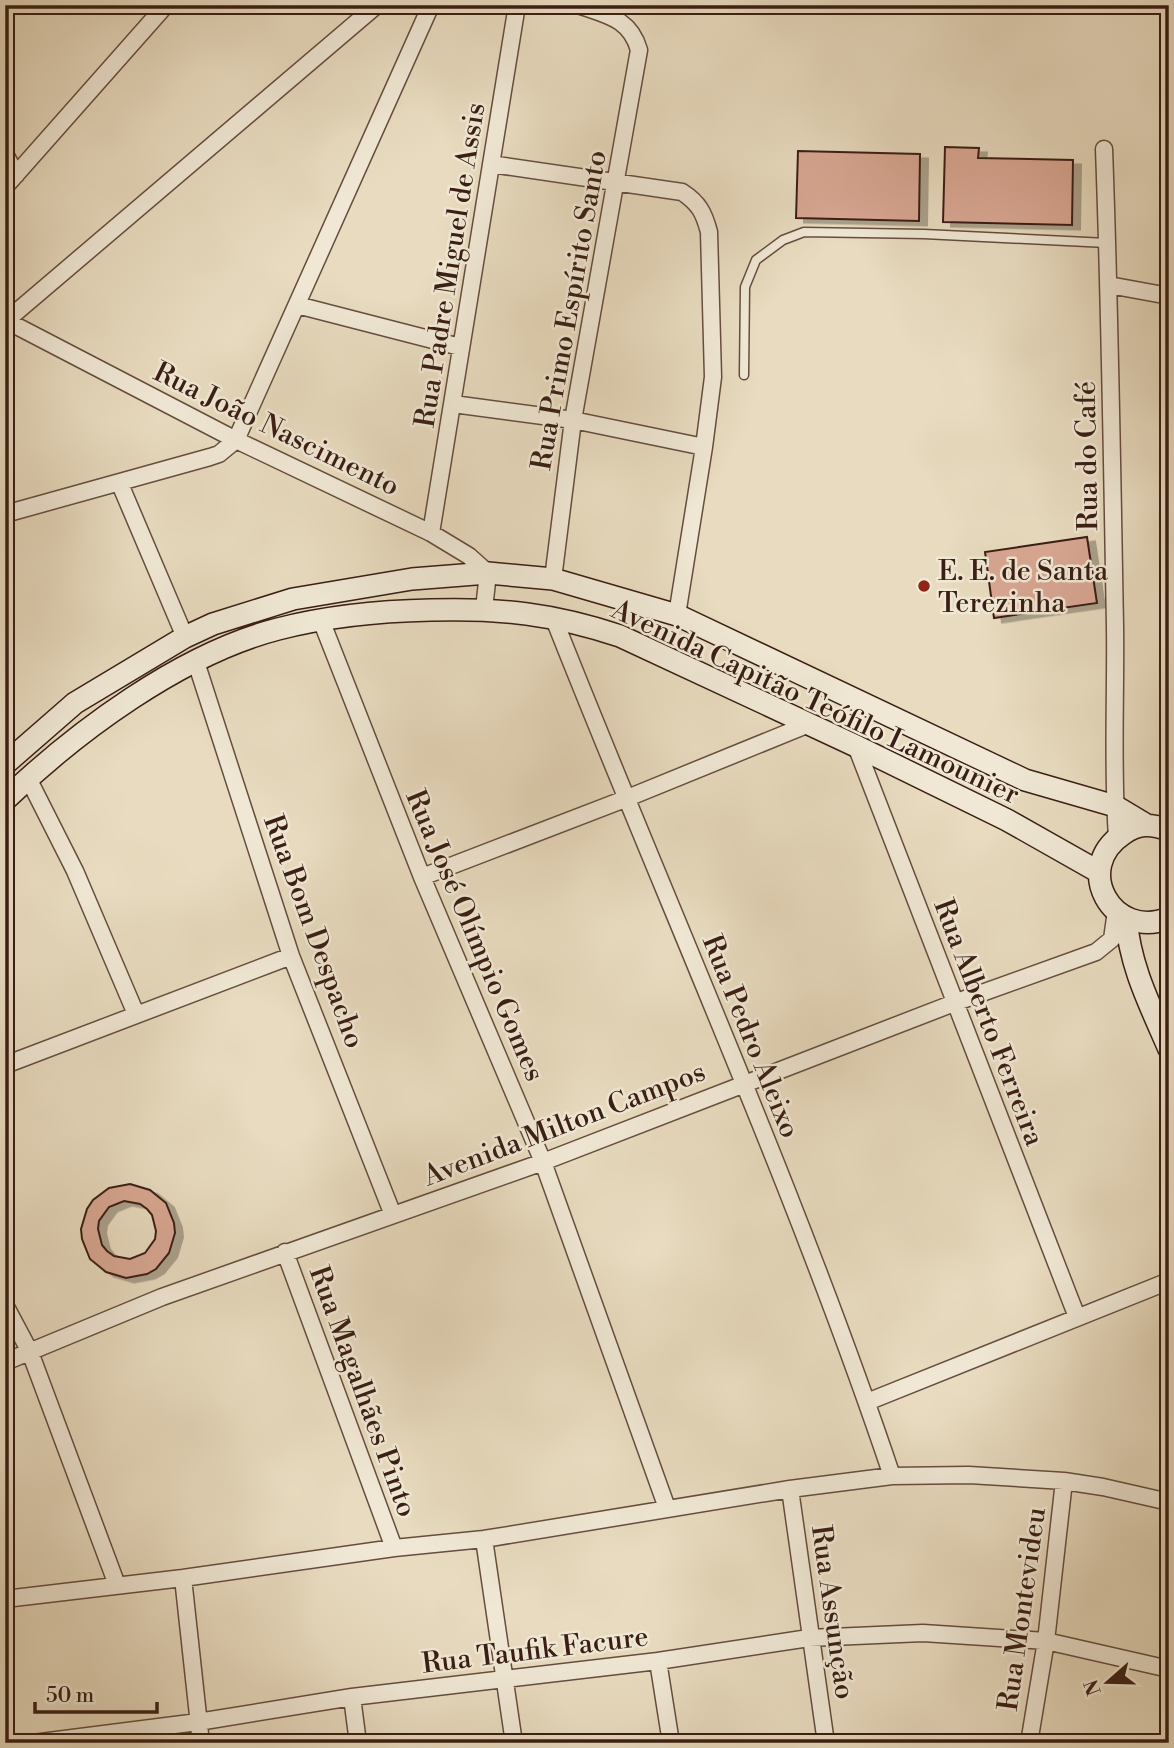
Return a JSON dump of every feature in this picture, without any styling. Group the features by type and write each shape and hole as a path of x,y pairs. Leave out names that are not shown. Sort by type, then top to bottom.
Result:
{"main road":[{"name":"Avenida Capitão Teófilo Lamounier","path":"5,764 75,703 185,637 213,624 293,599 412,579 488,573 553,579 677,615 1025,780 1115,806 1145,824 1169,830"},
{"name":"Avenida Capitão Teófilo Lamounier","path":"5,800 28,778 109,713 195,662 231,645 265,633 321,620 390,611 484,609 520,612 587,625 620,636 810,724 1007,820 1099,873"},
{"path":"1145,824 1117,837 1107,848 1099,873 1103,894 1121,915 1134,967 1169,1049"},
{"path":"1121,915 1142,923 1158,923 1169,918"}],"street":[{"path":"11,181 166,5"},
{"path":"6,320 377,5"},
{"path":"5,514 120,484 219,454 236,440 431,5"},
{"name":"Rua Padre Miguel de Assis","path":"431,533 517,5"},
{"name":"Rua Primo Espírito Santo","path":"553,579 573,420 639,50 635,36 626,26 614,18 578,5"},
{"name":"Rua do Café","path":"1104,149 1109,285 1117,837"},
{"path":"5,154 11,181"},
{"path":"491,164 682,192 695,200 702,210 709,232 713,377 677,615"},
{"path":"1109,285 1169,296"},
{"path":"298,305 460,347"},
{"name":"Rua João Nascimento","path":"6,320 236,440 431,533 469,556 488,573"},
{"path":"453,404 573,420 704,447"},
{"path":"120,484 185,637"},
{"path":"484,609 488,573"},
{"name":"Rua Pedro Aleixo","path":"554,619 625,799 745,1082 867,1402 892,1476"},
{"name":"Rua José Olímpio Gomes","path":"321,620 422,877 543,1162 667,1508"},
{"name":"Rua Bom Despacho","path":"195,662 291,956 393,1215"},
{"path":"422,877 810,724"},
{"name":"Rua Alberto Ferreira","path":"856,746 1077,1317"},
{"path":"28,778 75,871 136,1014"},
{"name":"Avenida Milton Campos","path":"5,1362 162,1297 543,1162 745,1082 1096,952 1112,939 1121,915"},
{"path":"5,1065 291,956"},
{"name":"Rua Magalhães Pinto","path":"285,1252 394,1548"},
{"path":"867,1402 1169,1281"},
{"path":"5,1305 30,1352 117,1584"},
{"path":"5,1599 183,1578 394,1548 484,1539 790,1489 892,1476 969,1475 1064,1481 1169,1502"},
{"name":"Rua Montevideu","path":"1029,1743 1046,1641 1064,1481"},
{"name":"Rua Assunção","path":"790,1489 826,1743"},
{"path":"484,1539 514,1743"},
{"path":"183,1578 201,1743"},
{"name":"Rua Taufik Facure","path":"33,1743 198,1722 352,1697 504,1681 809,1638 923,1633 1046,1641 1169,1669"},
{"path":"658,1661 671,1743"},
{"path":"352,1697 358,1743"}],"lane":[{"path":"744,375 745,287 757,260 783,240 804,232 924,234 1108,243"}],"building":[{"path":"945,147 979,148 978,158 1073,160 1072,225 943,222"},
{"path":"798,151 920,154 919,221 796,218"},
{"path":"1087,537 1097,603 994,618 985,552"},
{"path":"130,1184 150,1190 166,1203 175,1233 169,1253 156,1269 147,1274 126,1278 106,1272 90,1259 81,1229 87,1209 93,1200 109,1188","holes":["124,1201 140,1204 152,1215 155,1239 145,1253 130,1259 114,1256 102,1245 99,1221 109,1207"]}],"place":[{"name":"E. E. de Santa Terezinha","path":"924,586"}]}
